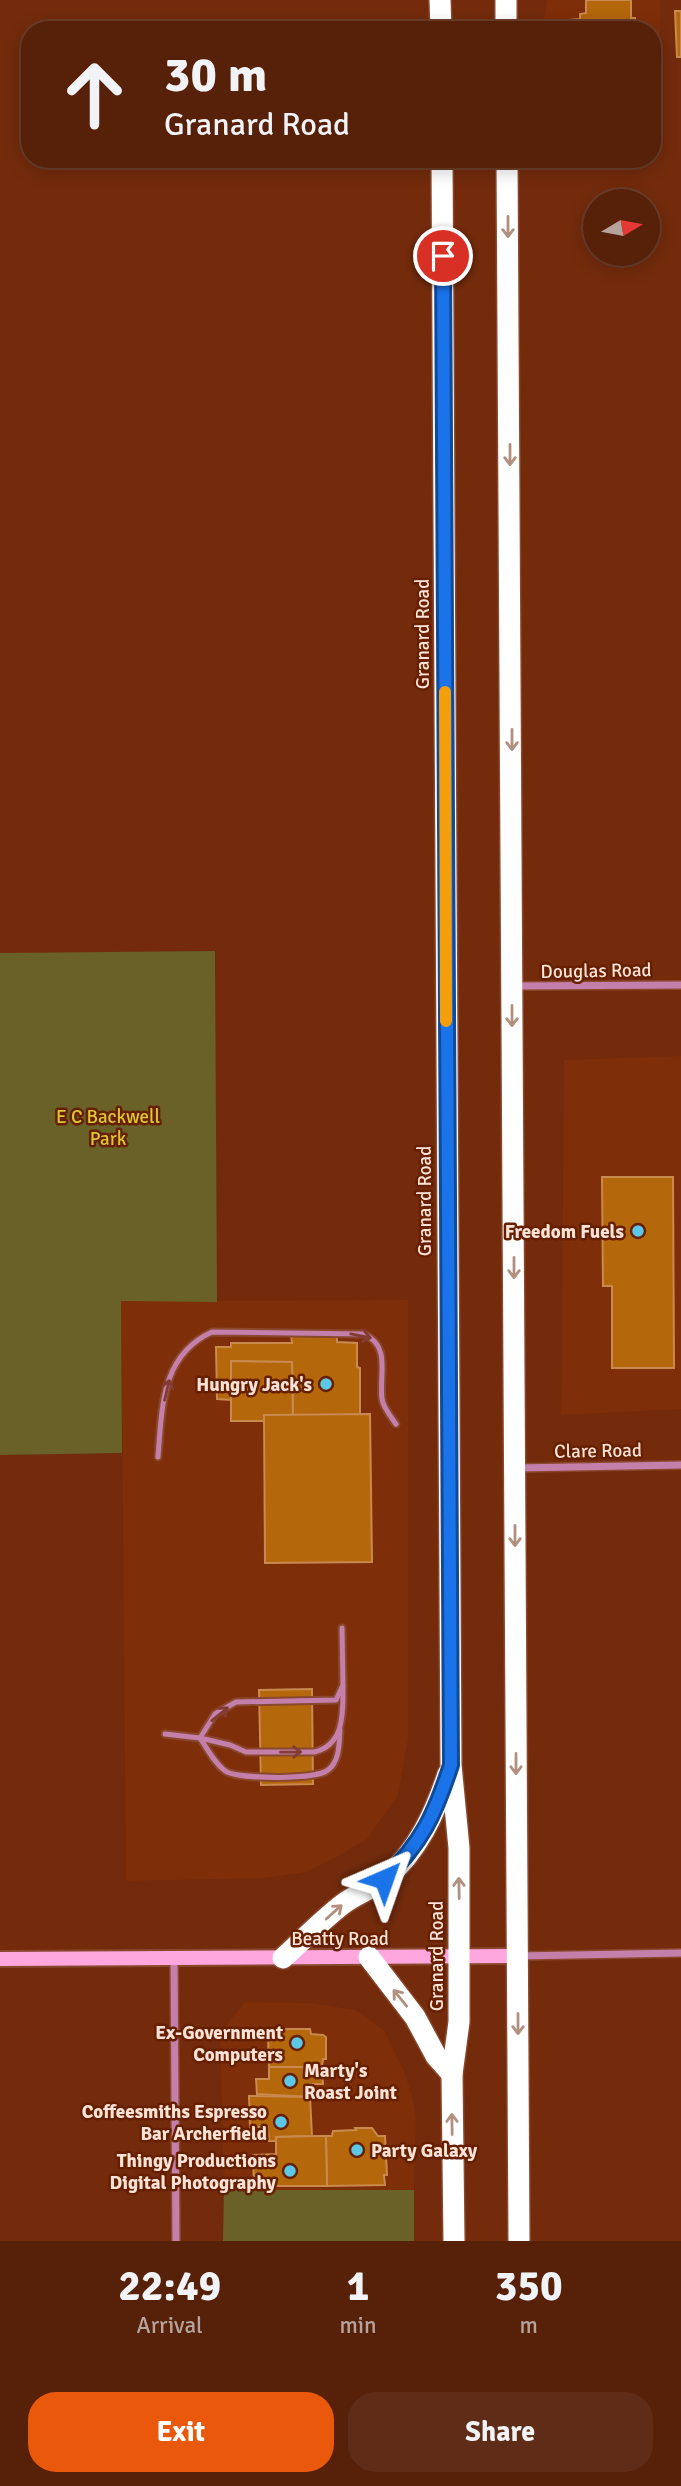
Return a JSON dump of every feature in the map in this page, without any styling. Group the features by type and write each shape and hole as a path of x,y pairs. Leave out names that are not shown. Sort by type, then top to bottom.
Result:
{"highway":[{"path":"440,0 441,21"},
{"path":"506,0 506,21"},
{"name":"Granard Road","path":"442,168 451,1765 459,1849 458,2022 452,2074 454,2241"},
{"path":"507,168 519,2241"},
{"path":"283,1958 345,1902 374,1886 396,1868 425,1832 437,1807 451,1765"},
{"path":"369,1957 415,2017 436,2056 452,2074"}],"main road":[{"name":"Beatty Road","path":"0,1959 517,1956"}],"street":[{"name":"Douglas Road","path":"512,986 681,985"},
{"name":"Clare Road","path":"515,1468 681,1465"},
{"name":"Beatty Road","path":"517,1956 681,1953"},
{"path":"174,1957 176,2241"}],"lane":[{"path":"158,1457 166,1387 178,1357 196,1339 212,1332 364,1334 376,1339 381,1349 382,1403 396,1424"},
{"path":"200,1738 227,1772 249,1777 314,1775 327,1772 335,1763 341,1730 342,1628"},
{"path":"200,1738 215,1714 236,1702 336,1700 343,1685"},
{"path":"165,1734 200,1738 246,1752 314,1752 325,1750 341,1730"}],"shaded area":[{"path":"547,0 660,0 660,21 544,21"},
{"path":"681,1056 681,1409 561,1415 564,1060"},
{"path":"408,1300 408,1739 398,1795 367,1839 306,1872 265,1878 126,1881 121,1301"},
{"path":"245,2002 311,2003 355,2010 384,2030 405,2073 413,2099 416,2118 414,2190 224,2190 220,2033"}],"green space":[{"name":"E C Backwell Park","path":"215,951 217,1302 121,1301 122,1453 0,1455 0,953"},
{"path":"224,2190 414,2190 414,2241 223,2241"}],"building":[{"path":"586,0 631,0 631,18 635,18 635,21 570,21 580,19 580,14 586,13"},
{"path":"675,11 681,11 681,57 677,57"},
{"name":"Freedom Fuels","path":"602,1177 673,1177 674,1368 612,1368 612,1286 603,1286"},
{"name":"Hungry Jack's","path":"291,1334 337,1335 337,1342 357,1343 360,1422 293,1421 292,1362 231,1361 231,1400 217,1399 216,1347 231,1347 231,1343 292,1343"},
{"path":"231,1361 292,1362 293,1421 231,1421"},
{"path":"370,1414 372,1562 265,1563 264,1415"},
{"path":"312,1689 313,1784 261,1785 259,1690"},
{"name":"Ex-Government Computers","path":"274,2029 310,2029 311,2034 326,2037 326,2059 323,2059 322,2067 269,2067 268,2037 274,2037"},
{"name":"Marty's Roast Joint","path":"269,2067 322,2067 323,2084 310,2084 310,2097 257,2094 256,2079 269,2079"},
{"name":"Coffeesmiths Espresso Bar Archerfield","path":"249,2096 310,2097 312,2136 276,2137 276,2141 269,2141 268,2127 250,2127"},
{"name":"Party Galaxy","path":"355,2128 372,2128 378,2136 385,2136 385,2185 327,2186 326,2136 332,2136 333,2131 356,2130"},
{"name":"Thingy Productions Digital Photography","path":"326,2136 327,2186 254,2186 253,2155 276,2154 276,2137"}],"slow traffic":[{"path":"445,692 446,1021"}],"place":[{"name":"Freedom Fuels","path":"638,1231"},
{"name":"Hungry Jack's","path":"326,1384"},
{"name":"Ex-Government Computers","path":"297,2043"},
{"name":"Marty's Roast Joint","path":"290,2081"},
{"name":"Coffeesmiths Espresso Bar Archerfield","path":"281,2122"},
{"name":"Party Galaxy","path":"357,2150"},
{"name":"Thingy Productions Digital Photography","path":"290,2171"}],"route":[{"path":"384,1879 425,1832 437,1807 451,1765 443,256"}]}
